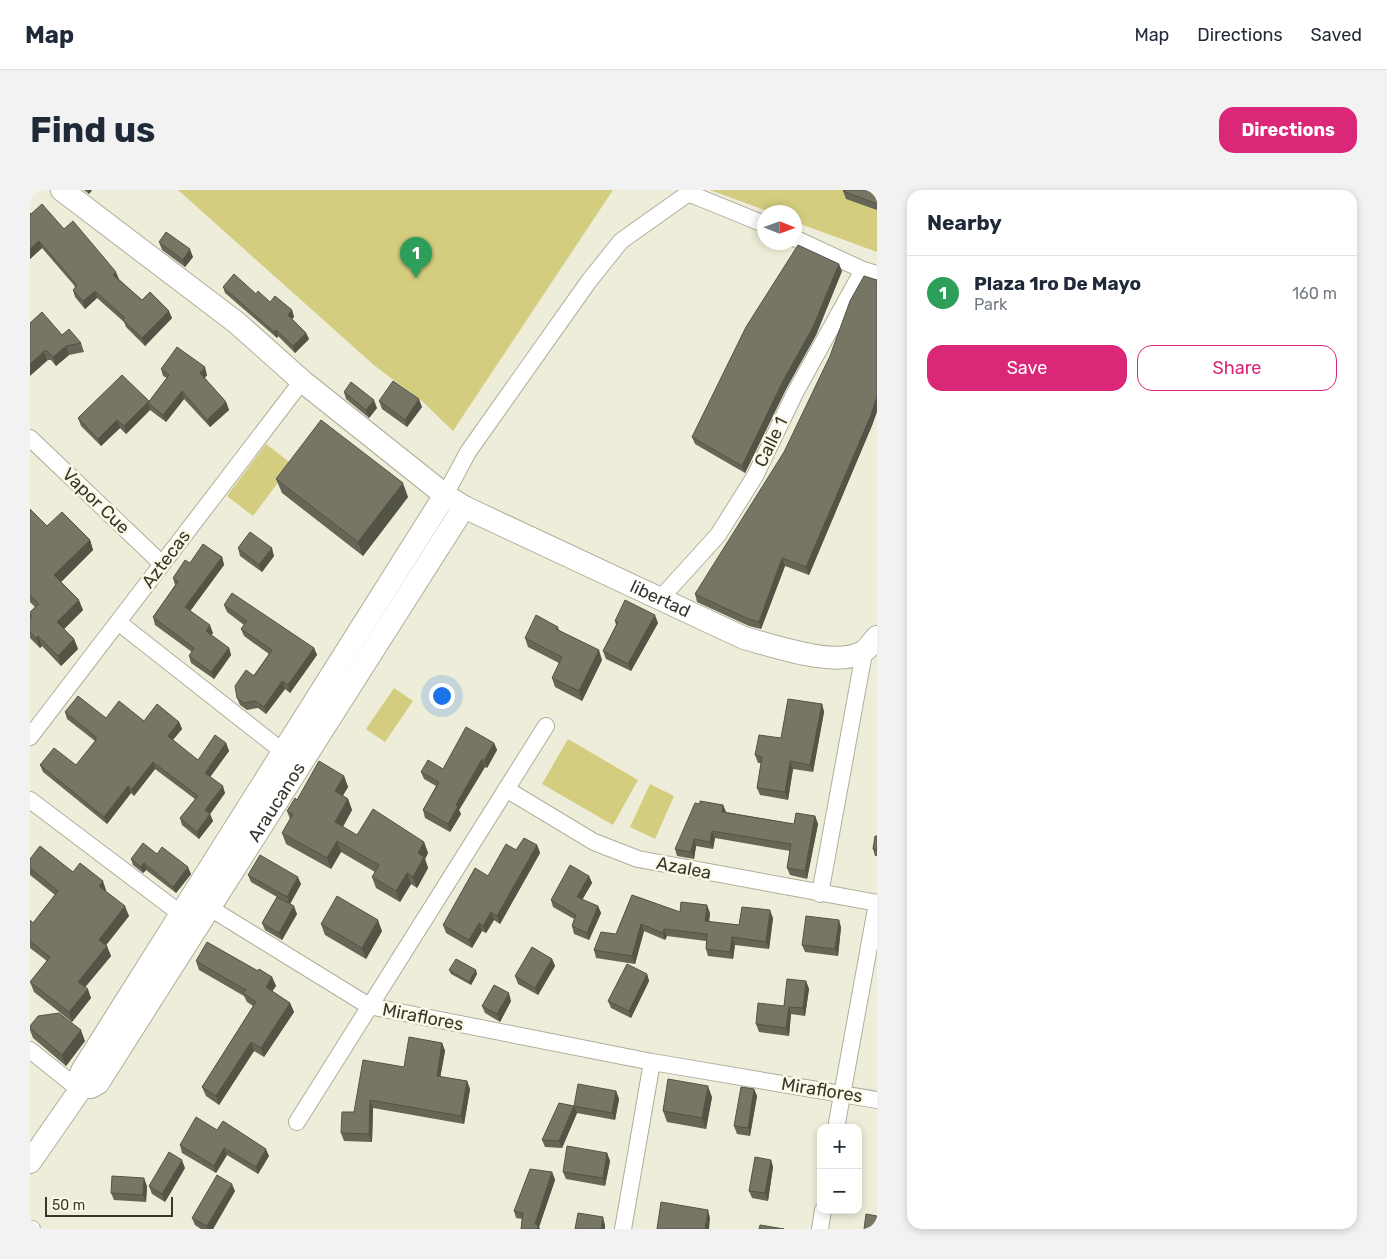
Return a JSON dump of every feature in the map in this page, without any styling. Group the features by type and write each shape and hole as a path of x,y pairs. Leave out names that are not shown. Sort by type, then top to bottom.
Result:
{"street":[{"name":"libertad","path":"62,190 237,323 302,381 464,507 744,638 789,650 848,658 870,645"},
{"path":"445,494 468,452 589,281 621,241 690,192 757,221"},
{"path":"802,242 870,272"},
{"name":"Calle 1","path":"660,600 718,535 755,476 795,393 870,272"},
{"name":"Aztecas","path":"30,738 302,381"},
{"name":"Vapor Cue","path":"30,438 162,564"},
{"name":"Araucanos","path":"81,1088 98,1084 210,908 292,759 445,494"},
{"name":"Araucanos","path":"30,1162 81,1088 79,1079 82,1071 181,914 292,759 464,507"},
{"path":"118,622 292,759"},
{"path":"820,894 870,645"},
{"path":"296,1122 546,726"},
{"name":"Azalea","path":"506,789 594,842 638,860 877,903"},
{"path":"30,800 181,914 210,908"},
{"path":"837,1124 877,903"},
{"name":"Miraflores","path":"210,908 369,1006 652,1062 877,1100"},
{"path":"30,1050 81,1088"},
{"path":"623,1229 652,1062"},
{"path":"820,1229 822,1214"}],"shaded area":[{"path":"178,190 613,190 453,431 423,402 375,366"},
{"path":"710,190 877,190 877,252 802,225 802,205 757,205 757,207"},
{"path":"266,444 292,464 253,516 227,496"},
{"path":"394,688 413,701 385,742 366,729"},
{"path":"568,739 638,780 613,825 542,784"},
{"path":"650,784 674,796 655,839 630,827"}],"building":[{"path":"877,190 877,204 843,191"},
{"path":"42,204 64,229 73,221 116,272 113,275 142,300 150,292 169,311 142,338 123,320 125,318 95,291 83,301 73,290 77,286 39,241 30,249 30,213"},
{"path":"166,232 190,249 183,260 159,242"},
{"path":"802,247 839,264 813,327 783,381 742,466 692,437 746,327 795,250 802,250"},
{"path":"234,274 256,294 258,291 270,302 275,296 292,310 288,315 306,333 293,346 276,330 274,332 223,287"},
{"path":"864,276 877,280 877,396 871,415 806,567 782,558 759,622 746,618 695,594 784,452 830,356 850,301"},
{"path":"42,312 62,335 69,329 81,343 66,346 53,357 47,351 44,351 30,364 30,323"},
{"path":"177,347 205,367 200,373 226,402 207,420 182,391 163,415 148,403 169,375 161,369"},
{"path":"122,375 149,401 124,426 117,420 98,439 78,418"},
{"path":"393,381 419,399 405,420 379,401"},
{"path":"351,382 374,400 366,410 344,392"},
{"path":"321,420 403,483 358,542 276,479"},
{"path":"30,509 47,526 62,512 90,540 54,575 79,600 57,622 74,639 58,656 38,636 36,638 30,632 30,618 32,616 30,612 39,604 30,595"},
{"path":"250,532 272,548 259,565 238,548"},
{"path":"203,544 222,557 185,607 210,625 206,631 229,648 211,672 189,656 194,648 153,617 178,582 173,578 185,560 190,563"},
{"path":"232,593 314,648 288,685 282,681 264,707 255,701 244,703 237,698 235,686 246,670 254,676 272,650 241,629 247,621 224,605"},
{"path":"625,600 655,615 628,664 603,651 618,622 615,621"},
{"path":"536,615 558,627 556,629 599,650 579,691 552,678 562,657 525,638"},
{"path":"78,696 106,718 119,701 144,721 157,704 179,722 168,736 198,760 215,735 226,743 205,773 223,786 205,810 210,814 197,832 180,818 198,796 153,762 132,789 128,786 104,817 40,765 54,748 76,765 96,740 96,737 65,712"},
{"path":"788,699 822,704 810,765 790,761 785,792 757,788 762,757 755,755 759,735 781,738"},
{"path":"466,727 494,743 484,761 482,759 456,805 458,806 448,824 423,810 439,782 421,772 428,760 443,769"},
{"path":"319,761 344,776 335,791 348,799 335,822 357,835 373,809 424,842 418,853 424,857 413,877 407,873 396,891 372,877 379,865 337,841 327,858 282,833 293,814 287,811 295,798 297,800"},
{"path":"700,801 723,805 722,812 794,824 796,813 815,816 805,871 787,868 791,844 712,831 710,842 694,839 691,852 675,849 695,803 700,804"},
{"path":"875,836 877,836 877,850 873,849"},
{"path":"524,838 537,845 497,916 491,912 483,926 479,923 469,940 443,925 475,868 488,876 506,844 516,850"},
{"path":"143,843 157,854 162,847 188,867 173,887 144,863 141,867 131,859"},
{"path":"40,846 73,872 80,863 103,881 99,886 125,906 99,940 107,946 78,982 88,989 69,1012 30,982 50,957 30,941 30,920 33,923 58,891 30,868 30,859"},
{"path":"260,855 298,877 287,897 248,875"},
{"path":"570,865 589,876 577,897 598,906 587,933 572,926 576,915 551,900"},
{"path":"632,895 680,912 681,902 707,905 705,921 739,925 742,907 770,910 766,942 732,937 730,952 706,949 707,934 664,929 663,933 641,924 632,956 594,950 601,932 616,934"},
{"path":"337,896 378,920 362,948 321,924"},
{"path":"277,897 294,906 279,933 262,923"},
{"path":"806,916 839,920 835,949 802,945"},
{"path":"207,942 272,977 266,987 290,1003 261,1048 251,1042 216,1096 202,1087 256,1002 243,993 246,990 196,961"},
{"path":"532,947 552,959 535,988 515,976"},
{"path":"456,959 476,970 469,982 449,970"},
{"path":"627,964 647,974 629,1011 608,1001"},
{"path":"787,979 806,981 803,1008 789,1007 786,1028 756,1024 758,1003 784,1006"},
{"path":"494,985 509,993 497,1014 482,1006"},
{"path":"59,1013 81,1030 62,1055 30,1028 38,1016"},
{"path":"409,1037 442,1043 437,1076 467,1081 461,1116 370,1100 369,1134 341,1133 342,1112 354,1112 363,1060 404,1067"},
{"path":"668,1079 708,1086 702,1118 663,1111"},
{"path":"578,1084 616,1091 612,1113 574,1106"},
{"path":"741,1087 754,1089 748,1128 734,1126"},
{"path":"559,1103 574,1106 559,1141 542,1140"},
{"path":"196,1117 217,1130 223,1121 266,1149 256,1167 224,1148 214,1166 180,1145"},
{"path":"567,1146 607,1153 603,1178 563,1172"},
{"path":"169,1152 182,1160 162,1194 149,1186"},
{"path":"755,1157 771,1160 765,1193 749,1191"},
{"path":"530,1169 552,1172 535,1224 538,1225 538,1229 521,1229 523,1213 514,1211"},
{"path":"217,1175 232,1184 207,1226 192,1218"},
{"path":"112,1176 144,1178 143,1195 111,1193"},
{"path":"661,1202 708,1210 705,1229 657,1229"},
{"path":"578,1213 603,1217 601,1229 575,1229"},
{"path":"866,1214 877,1216 877,1229 864,1229"},
{"path":"760,1225 784,1229 759,1229"}],"place":[{"name":"Plaza 1ro De Mayo","path":"416,278"}]}
